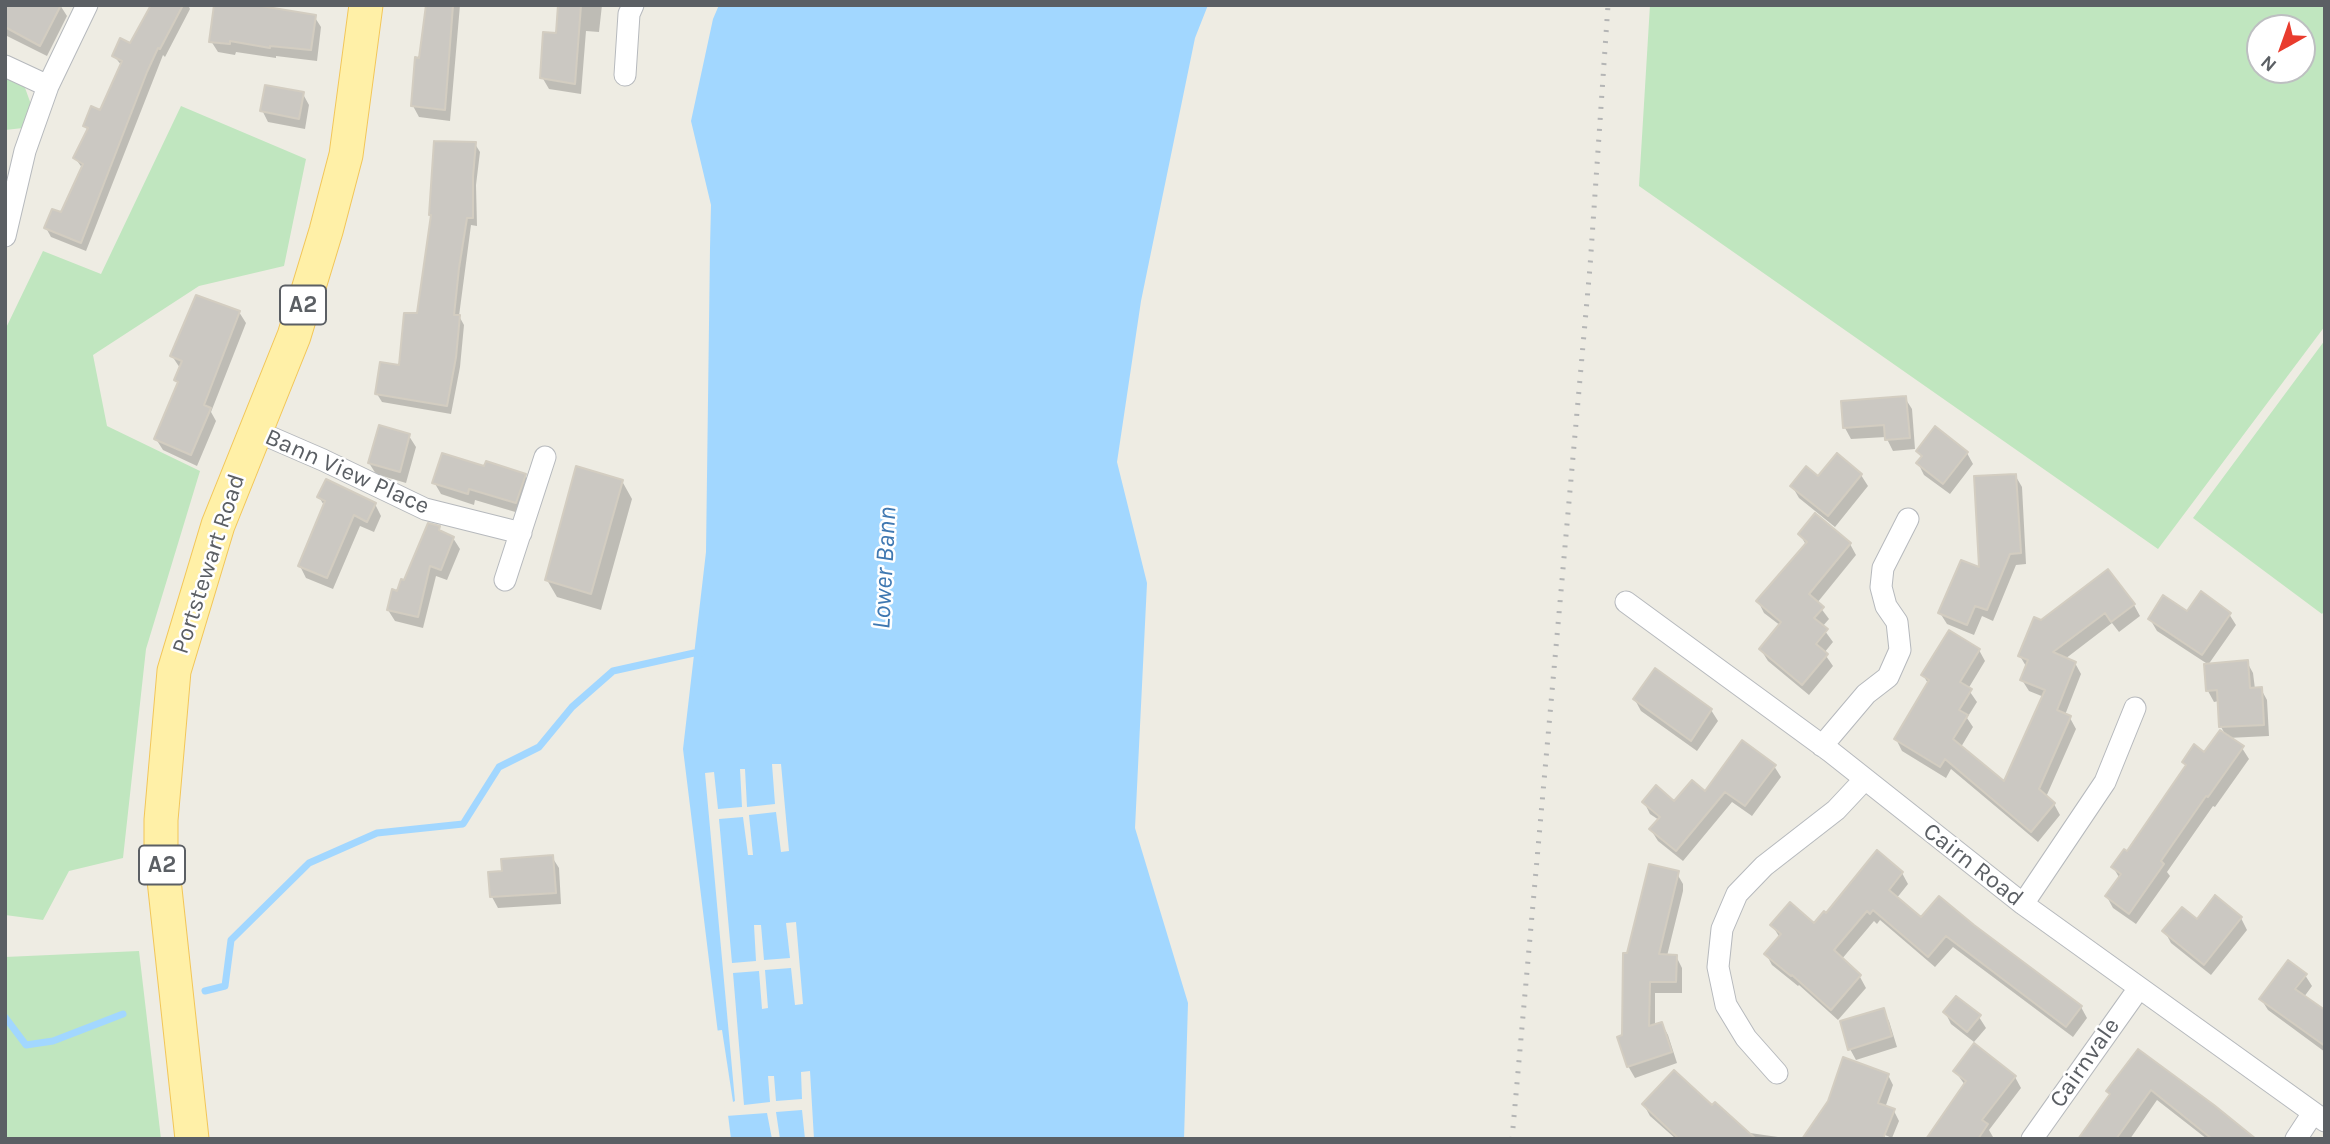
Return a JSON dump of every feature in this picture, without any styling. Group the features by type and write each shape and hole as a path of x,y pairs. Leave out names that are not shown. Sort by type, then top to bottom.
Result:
{"main road":[{"name":"Portstewart Road","path":"192,1139 161,852 161,820 174,671 218,526 294,336 346,155 366,5"}],"street":[{"path":"5,236 15,148 87,5"},
{"path":"625,75 629,14 633,5"},
{"path":"5,66 48,86"},
{"name":"Bann View Place","path":"256,432 323,460 425,509 521,533"},
{"path":"505,580 545,457"},
{"path":"1822,746 1866,694 1888,677 1900,650 1897,622 1886,606 1881,587 1883,568 1908,519"},
{"name":"Cairn Road","path":"1626,602 1822,746 2022,904 2319,1117"},
{"path":"2022,904 2105,782 2136,708"},
{"path":"1777,1073 1746,1038 1726,1005 1718,967 1722,929 1737,894 1763,866 1836,810 1865,779"},
{"name":"Cairnvale","path":"2032,1139 2139,988"},
{"path":"2296,1139 2319,1117"}],"green space":[{"path":"1650,5 2325,5 2325,326 2158,549 1639,186"},
{"path":"5,78 24,85 33,110 23,128 5,130"},
{"path":"181,106 306,159 284,266 199,286 93,355 107,426 200,471 146,649 123,858 69,871 43,920 5,915 5,330 43,251 101,274"},
{"path":"2325,340 2325,610 2322,614 2193,518"},
{"path":"139,951 161,1139 5,1139 5,957"}],"water":[{"name":"Lower Bann","path":"719,5 1208,5 1195,38 1141,301 1117,462 1147,583 1135,828 1188,1003 1184,1139 731,1139 683,749 706,552 711,205 691,121 713,19"}],"pier":[{"path":"772,764 781,764 789,851 781,852 776,812 749,815 753,855 748,855 743,817 719,819 732,963 756,961 754,925 761,925 764,960 790,958 786,923 796,922 803,1004 795,1005 791,968 765,970 768,1008 762,1009 759,971 733,973 744,1105 770,1102 768,1076 774,1076 776,1101 802,1099 801,1072 810,1071 814,1139 805,1139 802,1110 776,1112 780,1139 772,1139 767,1113 726,1116 714,1031 722,1030 733,1102 705,773 714,772 718,809 742,807 740,769 745,769 747,807 775,804"}],"building":[{"path":"5,5 61,5 40,46 5,27"},
{"path":"151,5 183,5 147,72 81,243 44,228 52,209 61,212 83,164 73,158 88,128 83,126 91,106 100,110 122,61 112,56 120,38 130,43"},
{"path":"214,5 255,5 316,15 311,50 270,48 230,41 230,44 209,42"},
{"path":"426,5 453,5 445,110 411,106 415,57 419,58"},
{"path":"558,5 581,5 575,84 540,78 543,32 556,33"},
{"path":"265,85 304,92 299,119 260,111"},
{"path":"434,141 476,142 473,218 467,218 459,268 454,315 460,315 447,406 375,394 380,362 399,365 404,313 417,313 431,215"},
{"path":"196,295 240,311 204,405 211,408 191,455 154,439 178,382 174,380 182,361 170,356"},
{"path":"1906,396 1910,438 1885,440 1884,425 1843,428 1841,401"},
{"path":"379,425 410,434 400,472 368,463"},
{"path":"1935,426 1968,452 1943,484 1916,463 1922,456 1916,451"},
{"path":"442,453 484,466 486,461 526,474 516,503 469,489 468,494 432,483"},
{"path":"1837,453 1862,474 1828,516 1790,486 1806,466 1818,476"},
{"path":"576,466 623,480 591,594 545,580"},
{"path":"2016,474 2021,553 2010,554 1987,610 1975,606 1967,625 1938,613 1961,560 1979,567 1974,476"},
{"path":"326,479 376,503 367,522 354,515 327,578 298,566 325,501 317,497"},
{"path":"1815,513 1851,543 1809,594 1824,607 1814,618 1828,629 1816,644 1828,654 1802,685 1759,649 1781,622 1756,601 1807,542 1798,534"},
{"path":"428,523 440,526 439,530 454,537 441,570 430,566 418,617 387,610 392,589 397,591 401,579 404,580"},
{"path":"2108,569 2135,604 2111,622 2105,613 2053,652 2076,662 2057,710 2071,716 2039,789 2055,803 2031,832 1945,759 1940,767 1894,739 1929,680 1921,675 1949,630 1980,649 1960,682 1972,689 1959,710 1968,715 1953,739 2004,781 2045,690 2020,680 2028,660 2018,656 2034,617 2041,620"},
{"path":"2201,591 2231,613 2202,655 2148,619 2163,595 2187,611"},
{"path":"2248,660 2250,688 2262,687 2264,725 2219,727 2217,690 2206,691 2204,664"},
{"path":"1655,668 1712,709 1691,741 1633,699"},
{"path":"2220,730 2244,746 2161,861 2164,864 2129,914 2105,896 2121,874 2111,867 2124,849 2127,851 2186,765 2182,762 2194,744 2204,752"},
{"path":"1742,740 1776,765 1745,806 1725,792 1676,851 1649,829 1660,817 1642,802 1656,785 1674,801 1692,780 1705,791"},
{"path":"1877,850 1903,872 1889,890 1921,917 1939,896 2082,1006 2066,1027 1946,936 1928,957 1873,910 1870,914 1867,911 1834,950 1861,975 1831,1010 1764,954 1781,934 1770,925 1790,902 1814,923 1824,911 1826,913"},
{"path":"553,855 556,893 490,897 488,872 502,871 501,859"},
{"path":"1649,864 1679,871 1659,954 1677,955 1676,982 1650,982 1649,1026 1662,1022 1672,1052 1627,1067 1617,1037 1622,1035 1623,953 1627,953"},
{"path":"2215,895 2242,917 2204,965 2162,931 2182,907 2197,919"},
{"path":"2288,960 2307,974 2295,989 2325,1010 2325,1046 2259,999"},
{"path":"1956,996 1981,1015 1967,1032 1943,1012"},
{"path":"1884,1008 1892,1036 1848,1050 1840,1021"},
{"path":"1974,1043 2016,1076 1982,1120 1988,1124 1978,1139 1926,1139 1966,1081 1953,1071"},
{"path":"2138,1049 2256,1139 2212,1139 2151,1090 2116,1139 2078,1139 2110,1094 2106,1091"},
{"path":"1843,1057 1889,1074 1878,1103 1895,1109 1883,1139 1802,1139 1828,1101"},
{"path":"1674,1070 1712,1105 1715,1102 1756,1139 1679,1139 1642,1104"}],"waterway":[{"path":"205,991 225,986 231,940 309,863 377,833 463,824 499,767 539,747 572,707 613,671 701,653"},
{"path":"5,1017 26,1045 53,1041 123,1014"}],"railway":[{"path":"1512,1139 1590,267 1608,5"}]}
